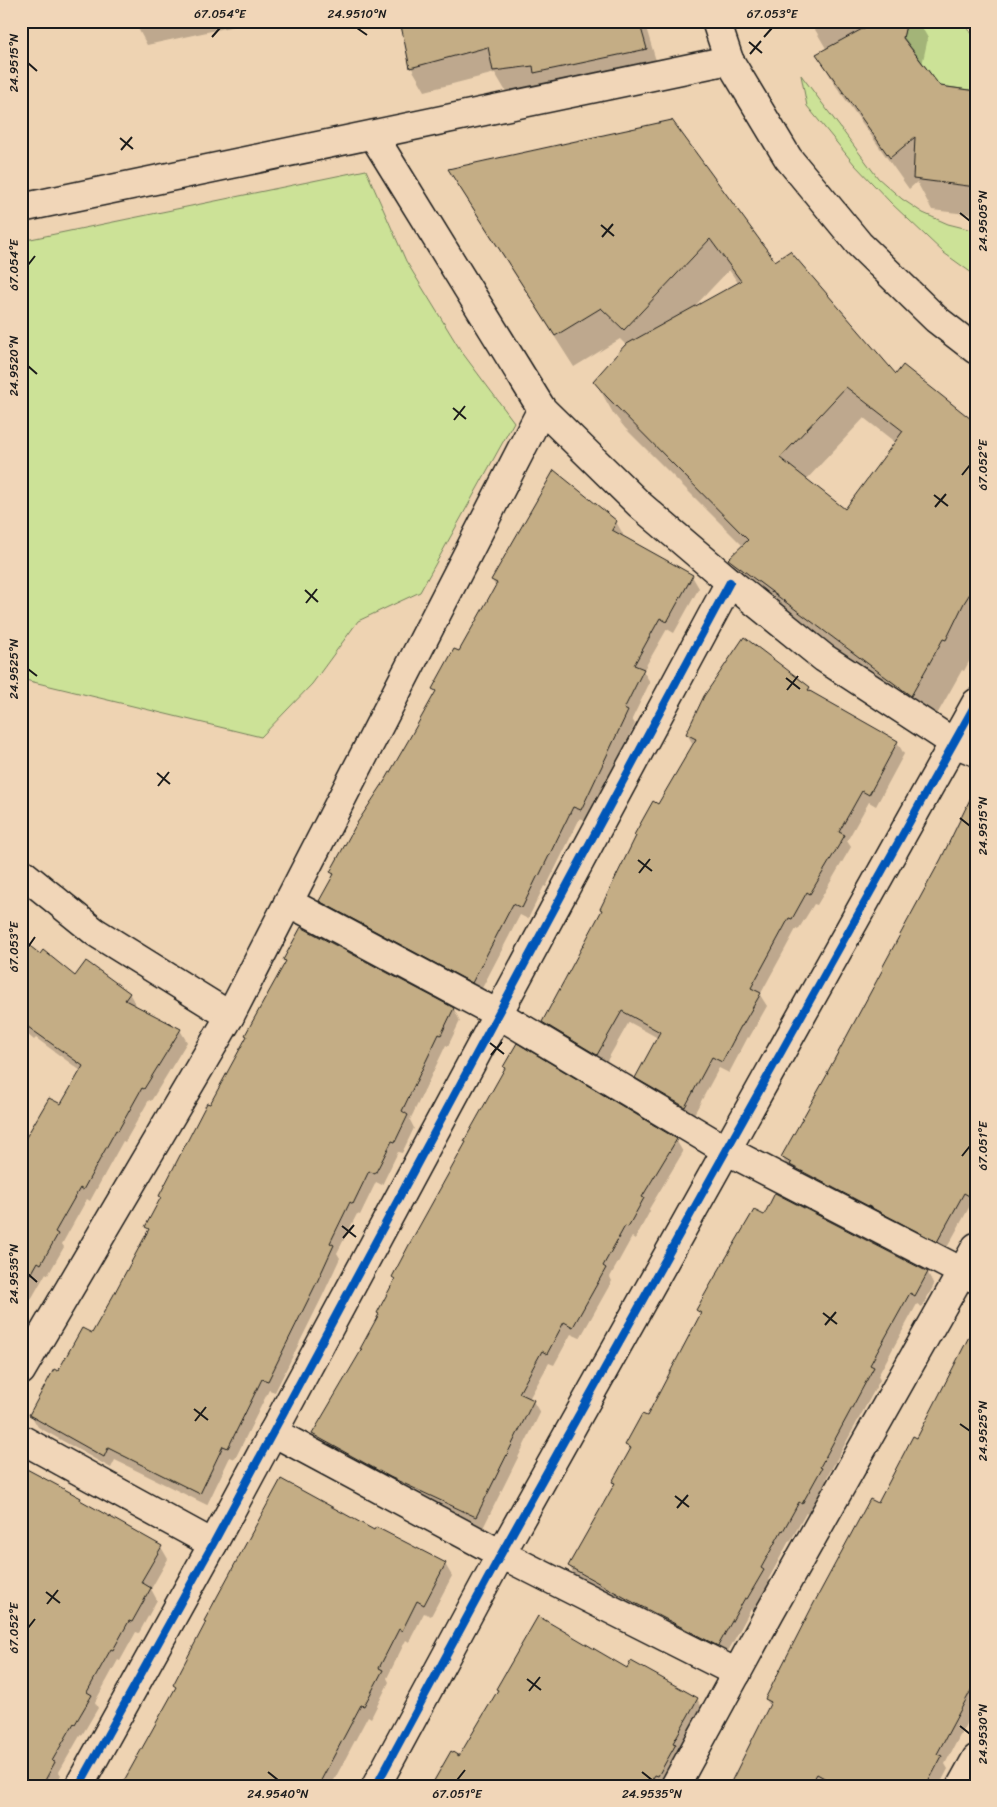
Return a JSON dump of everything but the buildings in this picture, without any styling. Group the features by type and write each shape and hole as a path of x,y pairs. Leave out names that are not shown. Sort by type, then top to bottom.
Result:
{"street":[{"path":"716,21 729,60 788,158 859,244 936,319 976,350"},
{"path":"21,208 729,60"},
{"path":"373,135 542,409 640,505 730,582 824,658 965,747"},
{"path":"21,1371 230,1016 542,409"},
{"path":"79,1786 213,1544 730,582"},
{"path":"376,1786 501,1554 726,1150 965,747 976,703"},
{"path":"21,872 95,932 230,1016"},
{"path":"288,902 498,1014 726,1150 969,1275"},
{"path":"676,1786 737,1673 969,1275 976,1247"},
{"path":"273,1432 501,1554 737,1673"},
{"path":"21,1439 213,1544"},
{"path":"962,1786 976,1759"}],"green space":[{"path":"907,21 962,21 976,39 976,91 933,85 933,77 903,37"},
{"path":"801,75 878,178 902,199 923,213 948,224 976,231 976,276 944,253 891,203 854,164 807,106"},
{"path":"366,170 406,261 461,351 514,422 420,592 358,621 312,684 261,737 21,679 21,241"}],"cycle path":[{"path":"79,1786 213,1544 730,582"},
{"path":"376,1786 501,1554 976,703"}]}
